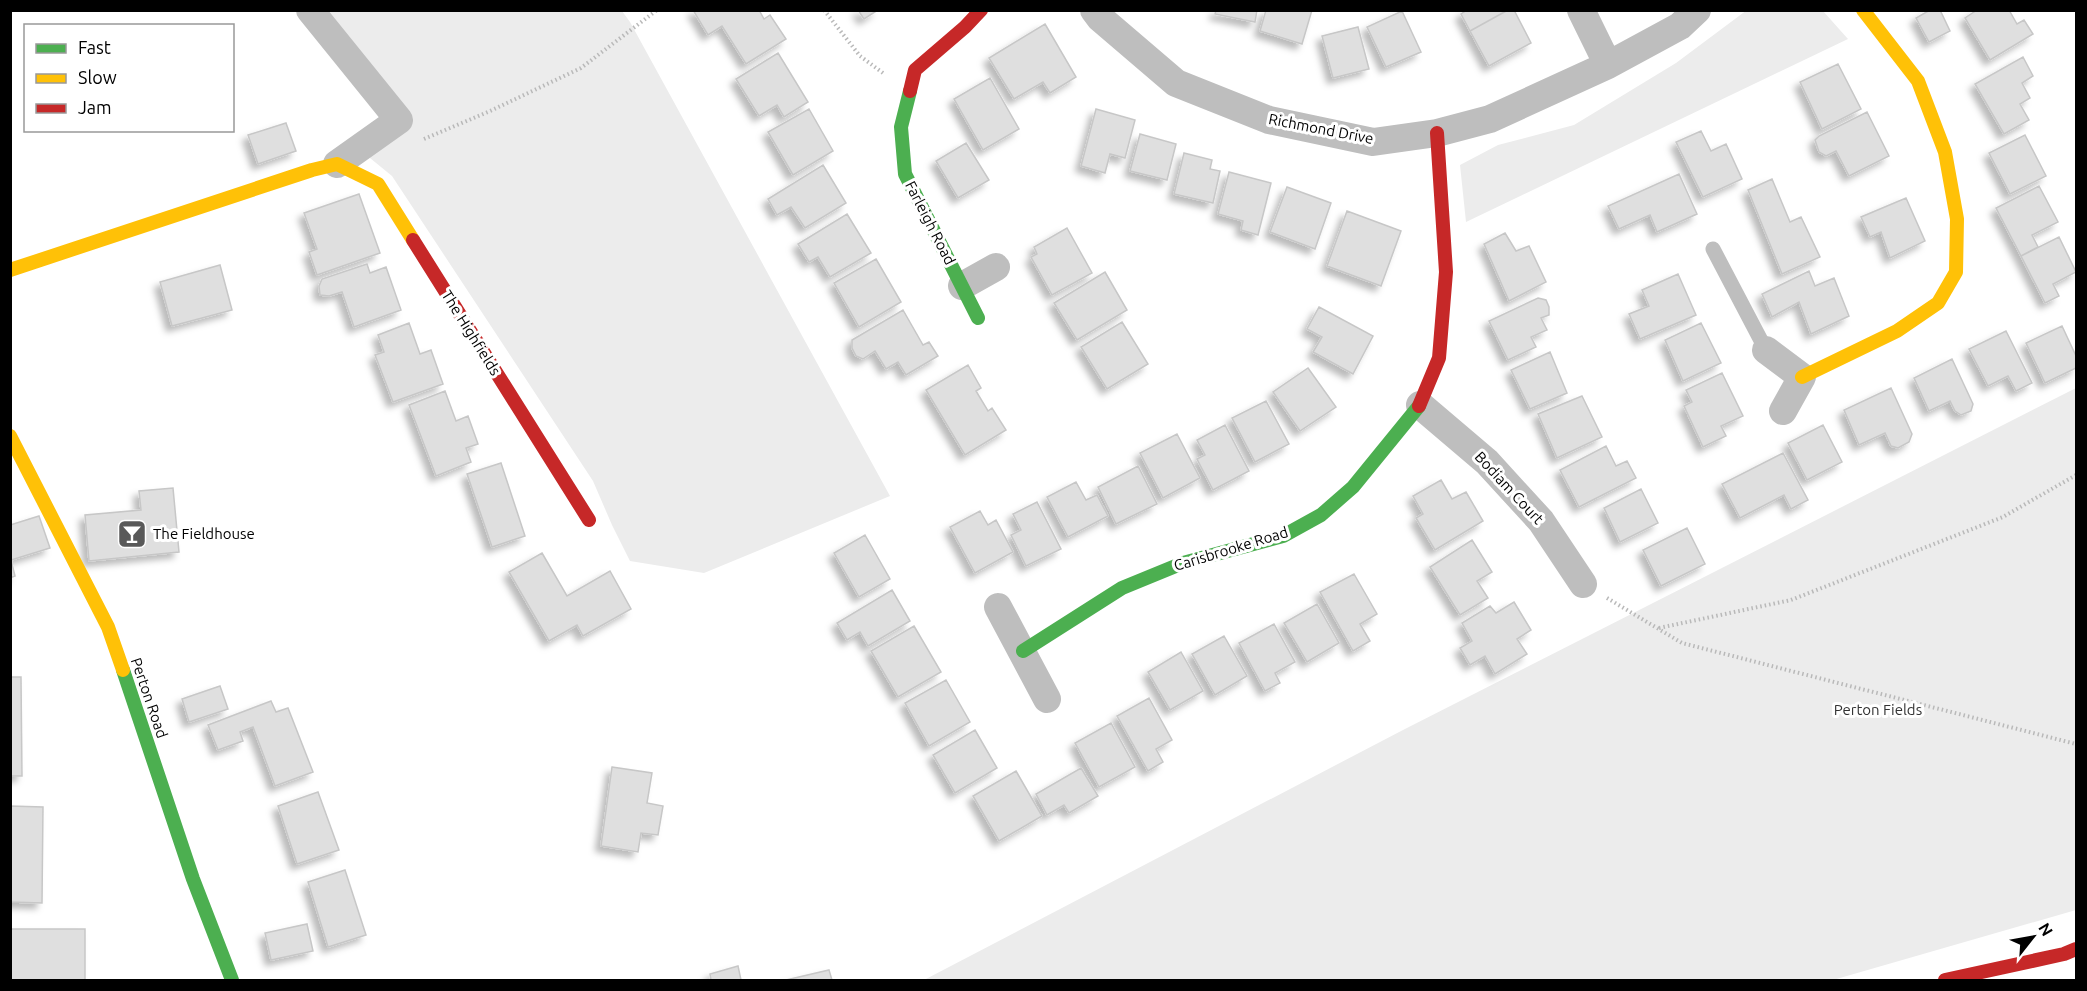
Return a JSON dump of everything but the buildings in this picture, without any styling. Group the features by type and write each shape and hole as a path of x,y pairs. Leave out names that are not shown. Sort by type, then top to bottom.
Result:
{"street":[{"path":"10,270 312,170 337,164 399,120 310,10"},
{"name":"Farleigh Road","path":"978,318 905,174 901,127 915,70 981,10"},
{"name":"Richmond Drive","path":"1094,10 1100,18 1176,83 1269,120 1373,142 1437,133 1490,119 1608,65 1680,26 1697,10"},
{"path":"1581,10 1608,65"},
{"path":"1783,411 1802,376 1905,326 1938,303 1956,272 1957,219 1945,152 1918,81 1863,10"},
{"name":"Carisbrooke Road","path":"1023,651 1122,588 1183,563 1283,536 1321,515 1353,487 1420,405 1439,358 1446,272 1437,133"},
{"name":"The Highfields","path":"337,164 378,184 589,520"},
{"path":"962,286 996,267"},
{"path":"1766,350 1802,376"},
{"name":"Bodiam Court","path":"1420,405 1487,462 1541,521 1583,584"},
{"name":"Perton Road","path":"10,436 108,627 193,879 232,981"},
{"path":"998,608 1047,699"},
{"path":"1945,981 2064,954 2076,949"}],"lane":[{"path":"1713,249 1766,350"}],"path":[{"path":"422,140 581,68 657,10"},
{"path":"824,10 860,56 910,93"},
{"path":"1658,628 1791,600 2003,517 2076,475"},
{"path":"1583,584 1682,643 2076,744"}],"green space":[{"path":"1747,10 1823,11 1848,39 1466,222 1460,165 1498,145 1574,125 1676,63"},
{"path":"303,11 622,11 890,496 704,573 630,561 593,481 392,176 354,145 383,117"},
{"name":"Perton Fields","path":"2076,388 2076,910 1833,980 924,980 1403,730"}],"traffic: fast":[{"path":"910,91 901,127 905,174 978,318"},
{"path":"1023,651 1122,588 1183,563 1283,536 1321,515 1353,487 1419,406"},
{"path":"123,670 193,879 232,980"}],"traffic: slow":[{"path":"1802,377 1897,331 1938,303 1956,272 1957,219 1945,152 1918,81 1863,10"},
{"path":"10,270 312,170 337,164 378,184 413,240"},
{"path":"10,436 108,627 123,670"}],"traffic: jam":[{"path":"910,91 915,70 965,27 981,10"},
{"path":"1419,406 1439,358 1446,272 1437,133"},
{"path":"413,240 589,520"},
{"path":"1945,980 2064,954 2076,949"}],"place":[{"name":"The Fieldhouse","path":"132,534"}]}
